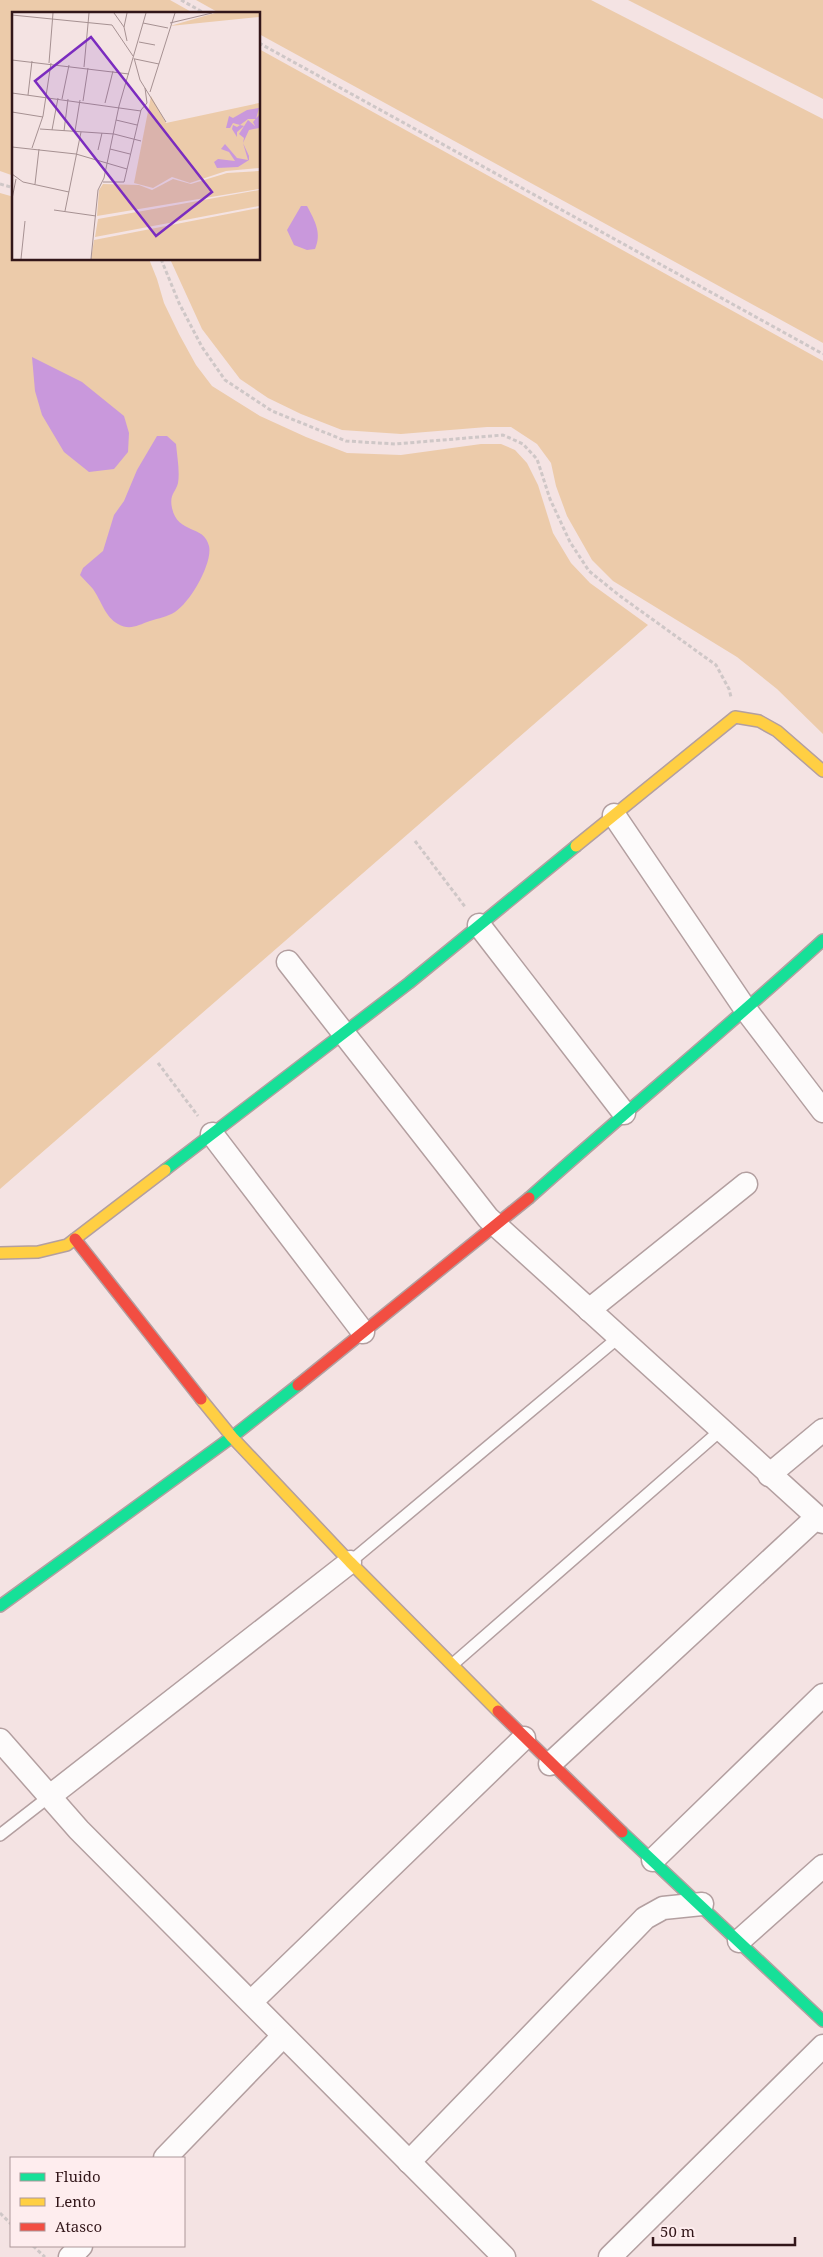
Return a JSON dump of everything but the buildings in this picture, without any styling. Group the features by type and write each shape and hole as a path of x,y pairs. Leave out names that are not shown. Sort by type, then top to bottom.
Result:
{"street":[{"path":"0,1253 38,1252 67,1245 409,983 735,717 759,721 777,731 823,771"},
{"path":"614,815 746,1010 823,1111"},
{"path":"479,925 624,1113"},
{"path":"0,1606 232,1437 496,1226 624,1113 746,1010 823,940"},
{"path":"288,962 488,1218 820,1520 550,1764"},
{"path":"212,1134 363,1332"},
{"path":"589,1310 746,1184"},
{"path":"75,1239 232,1437 350,1562 454,1664 550,1764 702,1904 823,2021"},
{"path":"769,1475 823,1430"},
{"path":"50,1796 350,1562"},
{"path":"653,1860 823,1695"},
{"path":"251,2002 524,1738"},
{"path":"0,1740 79,1830 504,2257"},
{"path":"739,1941 823,1866"},
{"path":"409,2162 645,1918 663,1908 702,1904"},
{"path":"167,2157 283,2036"},
{"path":"610,2257 823,2046"},
{"path":"70,2257 80,2247"}],"lane":[{"path":"350,1562 619,1337"},
{"path":"454,1664 721,1430"},
{"path":"0,1835 50,1796"}],"path":[{"path":"181,0 202,12"},
{"path":"260,44 823,354"},
{"path":"161,260 179,304 202,347 225,380 272,411 346,441 396,444 503,435 523,444 537,459 550,499 570,542 589,571 620,596 716,664 729,689 735,717"},
{"path":"415,841 479,925"},
{"path":"158,1063 212,1134"},
{"path":"0,2213 10,2223"},
{"path":"34,2247 45,2257"}],"shaded area":[{"path":"0,0 170,0 191,12 12,12 12,175 0,171"},
{"path":"196,0 591,0 823,119 823,343 260,35 260,12 217,12"},
{"path":"628,0 823,0 823,99"},
{"path":"260,50 823,361 823,734 777,689 737,657 613,581 592,560 567,516 556,486 551,463 537,444 511,427 487,427 401,434 342,430 301,414 268,398 240,379 202,329 170,260 260,260"},
{"path":"0,193 12,196 12,260 149,260 164,303 196,365 212,386 260,416 347,453 401,455 481,444 501,444 515,450 527,463 538,485 553,533 571,563 590,583 648,625 0,1189"},
{"path":"301,206 307,206 317,227 318,238 315,249 307,250 294,245 287,230"},
{"path":"32,357 82,382 124,416 129,433 128,452 114,469 89,472 64,452 42,415 35,391"},
{"path":"157,436 167,436 176,444 179,478 171,503 175,516 185,526 197,531 206,539 209,553 199,582 181,607 166,616 134,627 126,627 118,624 110,617 93,589 80,575 83,568 103,551 114,515 124,501 137,470"}],"traffic: fast":[{"path":"165,1170 409,983 576,846"},
{"path":"529,1198 823,940"},
{"path":"0,1606 232,1437 298,1385"},
{"path":"622,1832 823,2021"}],"traffic: slow":[{"path":"576,846 735,717 759,721 777,731 823,771"},
{"path":"0,1253 38,1252 67,1245 165,1170"},
{"path":"201,1399 232,1437 350,1562 498,1711"}],"traffic: jam":[{"path":"298,1385 529,1198"},
{"path":"75,1239 201,1399"},
{"path":"498,1711 622,1832"}]}
